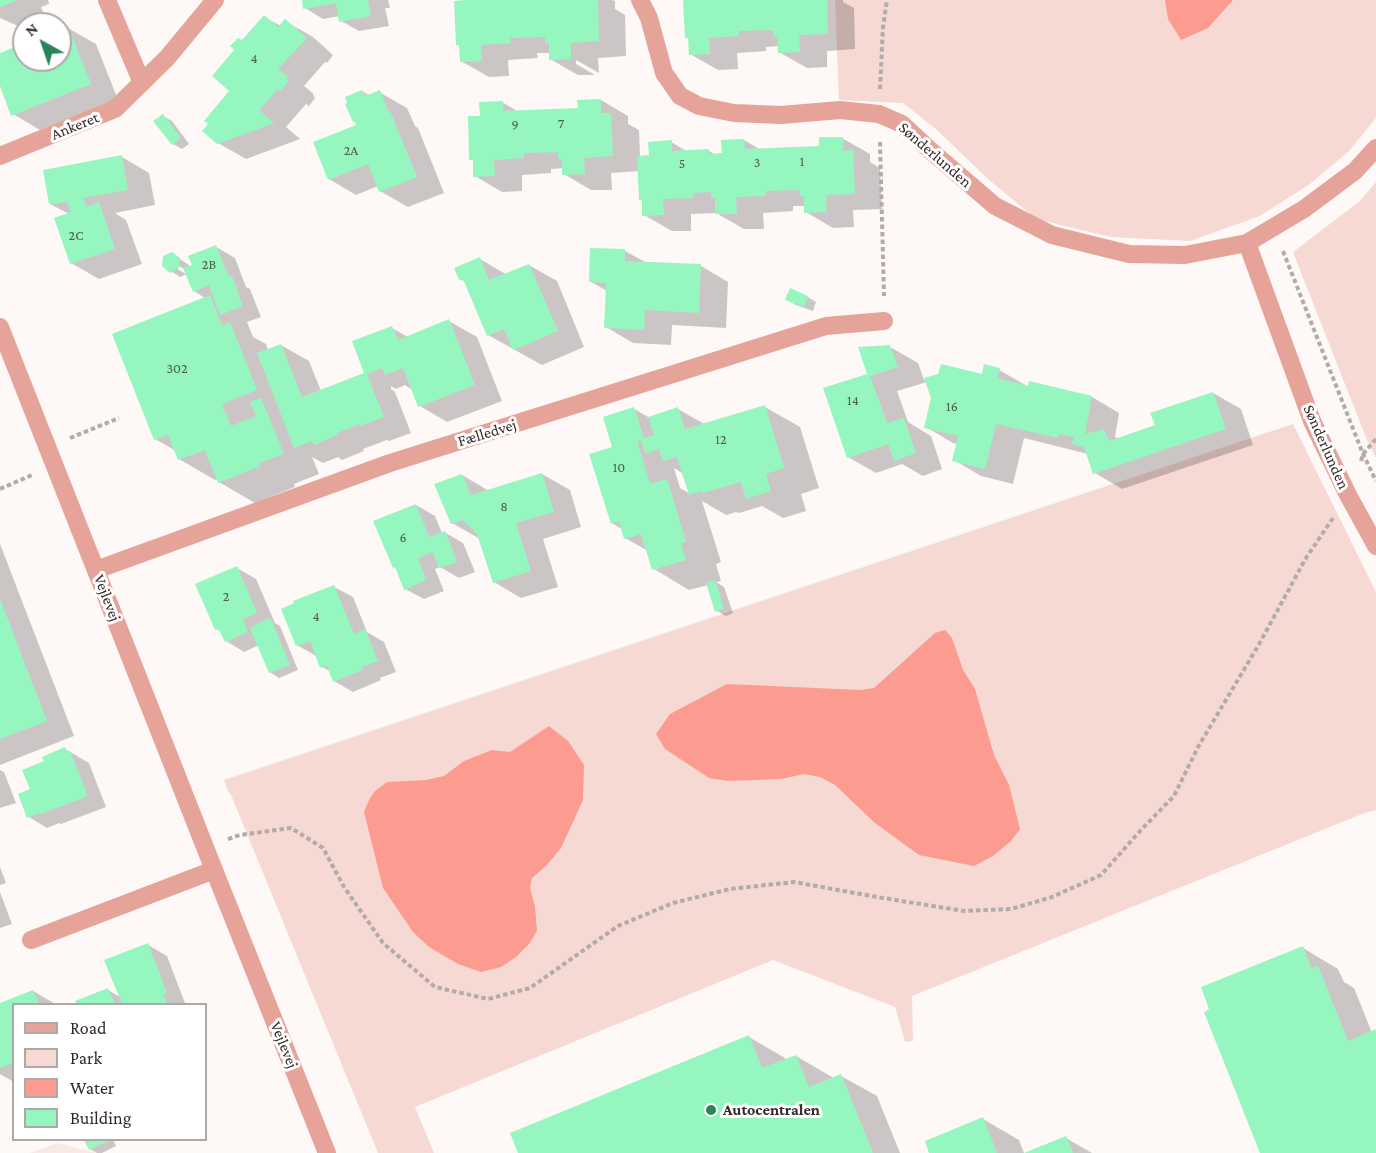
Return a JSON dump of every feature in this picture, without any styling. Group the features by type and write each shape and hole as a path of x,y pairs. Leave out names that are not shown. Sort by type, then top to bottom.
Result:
{"street":[{"path":"107,0 142,83"},
{"name":"Ankeret","path":"0,156 115,110 167,58 215,0"},
{"name":"Sønderlunden","path":"640,0 649,18 664,73 680,96 699,106 734,113 781,115 840,110 879,114 902,124 995,206 1052,235 1129,254 1185,255 1247,243 1304,209 1355,171 1376,148"},
{"name":"Sønderlunden","path":"1247,243 1312,421 1376,546"},
{"name":"Fælledvej","path":"96,570 390,463 826,326 884,321"},
{"name":"Vejlevej","path":"0,327 327,1153"},
{"path":"31,940 214,870"}],"path":[{"path":"884,321 879,114 883,27 887,0"},
{"path":"1274,227 1376,481"},
{"path":"48,447 119,418"},
{"path":"0,489 55,465"},
{"path":"204,846 240,835 291,828 323,848 344,887 383,943 435,987 488,999 530,988 618,926 673,903 730,889 794,882 964,911 1011,909 1052,897 1101,875 1174,796 1198,747 1258,646 1306,558 1348,495"}],"shaded area":[{"path":"57,1143 97,1153 30,1153"}],"green space":[{"path":"835,0 1376,0 1376,118 1349,151 1310,184 1260,216 1190,241 1111,237 1036,219 988,179 937,130 903,103 839,100"},
{"path":"1376,182 1376,458 1293,252 1360,201"},
{"path":"1293,424 1376,592 1376,810 912,996 913,1041 905,1042 895,1007 773,960 415,1107 434,1153 378,1153 224,780"}],"water":[{"path":"1165,0 1233,0 1208,28 1181,40 1168,19"},
{"path":"945,630 952,638 963,670 975,689 994,755 1009,785 1020,829 1011,841 993,856 974,866 919,855 875,823 835,785 820,777 804,774 781,779 728,781 709,778 665,749 656,734 670,714 727,684 860,690 874,688 935,633"},
{"path":"549,726 568,741 584,765 583,800 561,848 532,878 530,888 535,907 537,931 529,944 516,957 501,967 481,972 458,964 429,947 413,932 383,888 364,812 375,791 387,782 426,780 444,776 464,761 492,750 510,752"}],"building":[{"path":"0,0 18,0 0,7"},
{"path":"302,0 368,0 371,16 339,22 336,3 303,9"},
{"path":"598,0 599,41 571,43 571,59 549,60 549,43 545,44 545,37 510,38 511,43 481,45 482,61 460,62 459,45 456,45 454,1"},
{"path":"683,0 827,0 828,34 799,35 800,52 778,53 777,37 774,37 773,30 739,31 739,36 709,38 710,54 689,55 688,38 685,38"},
{"path":"264,15 278,27 285,19 307,38 278,69 288,77 286,79 289,81 280,91 278,89 259,110 274,123 217,144 202,131 208,124 204,121 229,91 212,76 234,50 230,46 238,38 242,40"},
{"path":"72,36 91,84 11,116 0,86 0,53 12,48 12,72 72,72"},
{"path":"362,90 365,96 380,90 417,177 379,192 368,164 328,180 313,142 356,125 345,104 347,103 345,97"},
{"path":"601,99 601,113 611,113 613,156 584,158 585,174 562,175 562,159 558,159 558,152 524,153 524,158 494,160 495,176 473,177 473,160 469,160 468,116 480,116 479,102 503,101 503,111 578,108 577,100"},
{"path":"163,114 181,138 172,145 153,121"},
{"path":"819,137 843,137 843,151 853,150 855,194 826,195 827,212 804,213 804,196 800,196 800,190 766,191 766,196 736,197 737,214 715,214 715,198 711,198 711,192 693,193 693,198 663,199 664,215 642,216 637,156 649,155 648,142 672,140 672,151 709,149 709,154 722,153 721,140 744,139 745,149 819,146"},
{"path":"122,155 128,190 83,198 87,207 99,202 115,249 70,264 54,218 71,212 67,202 49,204 43,170"},
{"path":"216,245 229,277 232,276 243,306 220,315 209,285 193,292 183,268 192,265 188,256"},
{"path":"590,248 625,249 625,261 701,264 699,313 645,310 644,330 604,328 606,283 589,282"},
{"path":"172,252 180,258 179,268 170,273 162,266 163,256"},
{"path":"480,257 489,280 529,264 558,331 513,350 504,329 487,336 463,279 459,280 454,268"},
{"path":"790,288 808,296 804,307 785,300"},
{"path":"210,295 222,326 230,322 257,390 222,404 231,426 256,416 250,402 261,398 284,454 259,463 260,466 218,483 205,450 178,460 168,435 154,440 112,334"},
{"path":"449,319 475,385 418,407 403,368 385,375 382,368 367,374 384,417 337,433 314,445 312,441 294,448 257,353 281,344 302,397 364,373 352,341 392,326 398,340"},
{"path":"890,345 898,367 870,376 887,423 904,418 916,453 894,461 888,444 847,458 823,388 867,374 858,347"},
{"path":"941,364 982,374 984,364 1000,368 997,378 1028,386 1029,381 1092,396 1085,434 1104,429 1109,441 1155,425 1150,413 1213,392 1226,429 1093,474 1084,447 1072,444 1074,437 1059,434 1058,438 996,424 985,469 952,461 958,436 924,428 931,398 924,378 938,374"},
{"path":"765,405 784,468 766,474 771,491 746,499 741,482 689,495 677,457 663,461 659,449 645,453 641,440 637,441 650,484 667,479 686,542 681,543 686,560 652,570 641,534 624,539 619,521 611,524 589,454 612,447 603,417 634,407 644,438 654,435 648,417 678,407 685,429"},
{"path":"542,473 554,512 516,523 531,571 493,583 477,534 463,520 451,524 434,484 462,474 471,495"},
{"path":"416,504 429,537 445,531 457,562 439,568 433,552 418,558 426,580 404,590 373,521"},
{"path":"237,566 257,613 243,619 248,632 225,642 218,628 215,630 195,584"},
{"path":"715,580 724,609 715,612 706,583"},
{"path":"334,585 354,634 365,629 378,661 362,667 363,670 333,682 327,666 320,668 310,641 296,646 281,609 294,603 293,601"},
{"path":"0,599 47,721 0,739"},
{"path":"268,618 271,619 290,665 269,673 250,628"},
{"path":"65,747 67,751 70,751 88,796 27,818 18,794 30,789 22,770 44,761 42,757"},
{"path":"148,943 167,993 163,994 167,1003 122,1003 104,960"},
{"path":"1303,946 1311,968 1318,966 1348,1041 1376,1029 1376,1153 1260,1153 1204,1012 1209,1009 1201,987"},
{"path":"108,988 115,1003 76,1003 75,1001"},
{"path":"33,990 39,1003 12,1003 12,1064 0,1068 0,1003"},
{"name":"Autocentralen","path":"749,1035 762,1068 796,1055 809,1087 841,1074 873,1153 518,1153 510,1133"},
{"path":"983,1117 997,1153 929,1153 925,1141"},
{"path":"1066,1136 1073,1153 1024,1153"},
{"path":"84,1141 109,1141 89,1150"}],"place":[{"name":"Autocentralen","path":"711,1110"}]}
